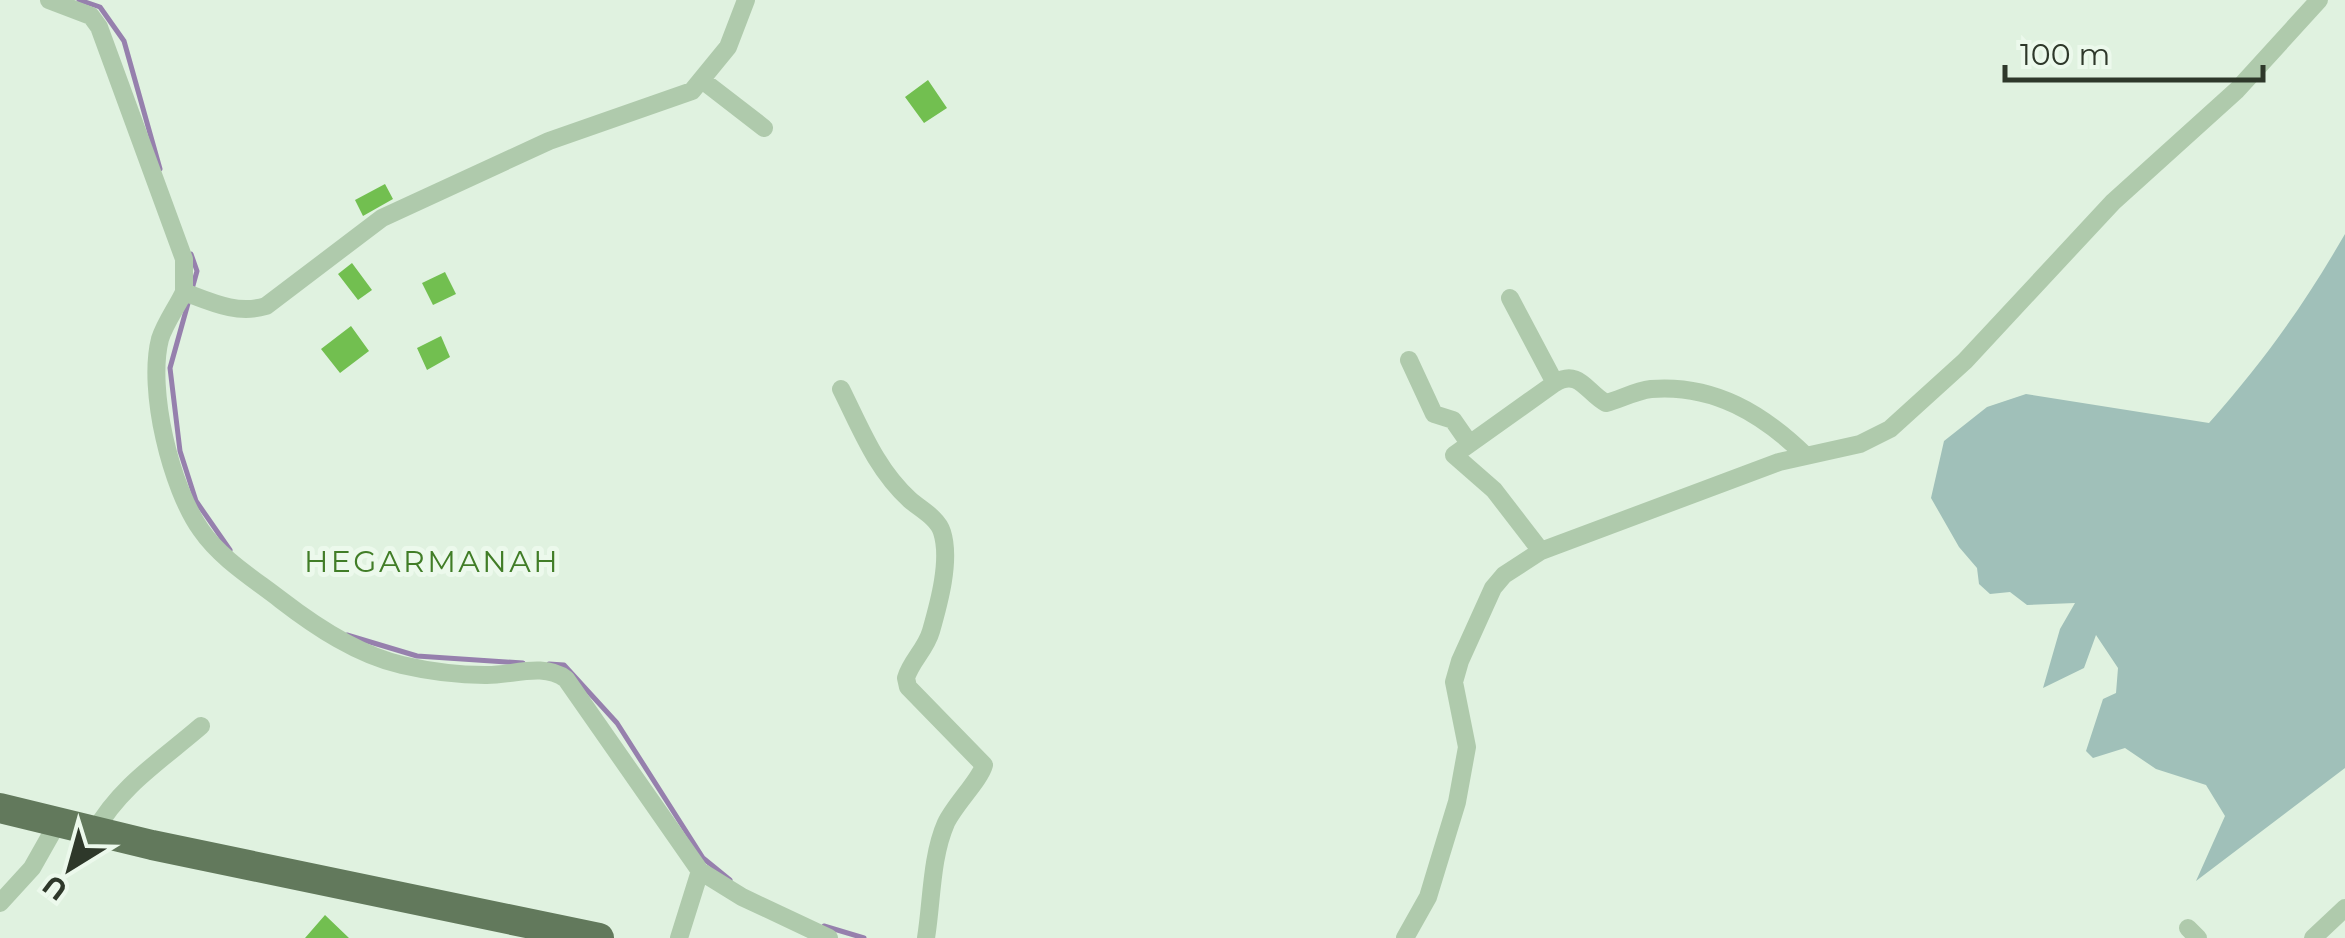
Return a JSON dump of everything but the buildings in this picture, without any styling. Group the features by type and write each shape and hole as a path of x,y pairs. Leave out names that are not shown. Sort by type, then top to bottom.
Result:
{"main road":[{"path":"0,808 599,938"}],"street":[{"path":"50,0 91,16 99,27 184,259 186,292 160,341 159,405 183,495 203,533 228,559 304,618 352,646 397,664 486,676 558,672 700,870 742,897 828,938"},
{"path":"186,292 245,310 266,306 382,218 550,141 692,90 728,46 746,0"},
{"path":"1405,938 1428,897 1457,802 1467,747 1454,682 1493,588 1504,574 1541,551 1780,462 1860,444 1890,429 1965,362 2113,202 2236,90 2319,0"},
{"path":"702,80 764,128"},
{"path":"1510,298 1555,383"},
{"path":"1409,360 1434,414 1453,420 1469,444"},
{"path":"1541,551 1494,490 1455,458 1456,453 1568,376 1606,403 1650,390 1683,389 1719,396 1778,428 1806,456"},
{"path":"841,389 868,448 895,485 943,532 942,578 930,636 906,678 908,687 984,764 945,826 926,938"},
{"path":"95,831 129,786 201,726"},
{"path":"0,903 32,868 58,822"},
{"path":"679,938 700,870"},
{"path":"2313,938 2345,908"}],"shaded area":[{"path":"2345,234 2345,768 2196,881 2225,816 2206,785 2156,769 2125,748 2093,758 2086,751 2103,699 2116,693 2118,668 2096,635 2084,668 2043,688 2060,629 2075,603 2027,605 2010,592 1990,594 1979,584 1977,568 1959,547 1931,498 1944,441 1987,407 2026,394 2209,423 2282,332"}],"waterway":[{"path":"79,0 100,7 124,41 160,169"},
{"path":"191,254 197,271 170,368 180,451 196,501 230,550"},
{"path":"347,635 417,656 523,663"},
{"path":"549,664 564,665 617,723 703,858 730,880"},
{"path":"824,926 864,938"}],"district":[{"name":"HEGARMANAH","path":"432,561"}]}
